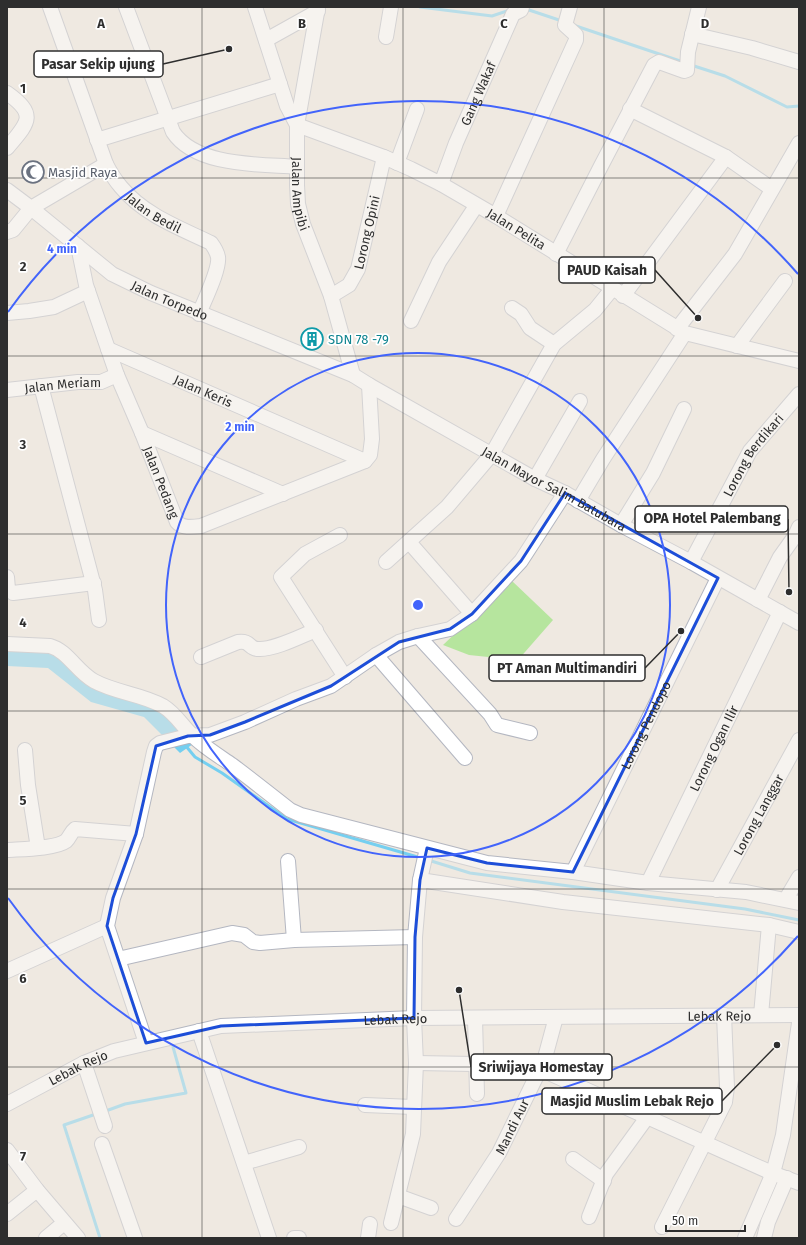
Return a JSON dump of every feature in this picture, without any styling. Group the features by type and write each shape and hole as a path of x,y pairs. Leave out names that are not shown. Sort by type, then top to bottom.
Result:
{"street":[{"name":"Jalan Bedil","path":"50,7 106,164 121,188 147,210 161,219 211,243 214,247 218,256 217,268 199,314"},
{"path":"126,7 173,132 178,139 199,152 214,158 232,162 297,167"},
{"path":"255,7 287,106 297,125"},
{"path":"386,37 391,7"},
{"path":"556,254 630,109 656,63 659,62 686,71 688,52 699,7"},
{"path":"266,40 318,9"},
{"name":"Jalan Ampibi","path":"318,9 297,125 298,204 303,224 331,296 353,375"},
{"name":"Gang Wakaf","path":"441,184 456,143 513,14 521,9"},
{"path":"496,216 576,40 576,35 567,16"},
{"path":"692,34 752,48 799,62"},
{"path":"97,140 168,117 280,84"},
{"path":"7,93 24,108 27,113 27,118 23,128 7,148"},
{"name":"Lorong Opini","path":"331,296 349,285 358,269 390,160 417,109"},
{"path":"630,109 726,157 772,189"},
{"name":"Jalan Pelita","path":"297,125 390,160 441,184 476,206 496,216 681,331 799,361"},
{"path":"578,501 681,331 735,254 799,143"},
{"path":"386,562 447,507 492,454 554,344 618,293 726,157"},
{"path":"7,232 13,230 31,208 106,164"},
{"name":"Jalan Torpedo","path":"7,190 112,274 199,314 353,375"},
{"path":"411,321 439,262 476,206"},
{"name":"Jalan Pedang","path":"78,246 88,291 117,375 142,433 177,522 180,526 201,526 365,461"},
{"path":"737,346 785,281"},
{"path":"7,313 54,307 88,291"},
{"path":"512,308 521,314 530,328 554,344"},
{"name":"Jalan Keris","path":"108,349 365,461"},
{"name":"Jalan Meriam","path":"7,390 101,382 117,375"},
{"name":"Jalan Mayor Salim Batubara","path":"353,375 535,479 565,493 799,623"},
{"path":"365,461 370,455 372,439 369,385"},
{"path":"42,386 94,583 99,620"},
{"name":"Lorong Berdikari","path":"691,562 750,451 799,394"},
{"path":"535,479 580,401"},
{"path":"621,525 653,473 684,409"},
{"path":"142,433 283,494"},
{"path":"146,1043 107,926 113,898 136,834 156,746 160,743 191,736 210,735 245,722 296,699 331,686 376,655 399,642 450,629 472,614 520,562 565,493"},
{"path":"758,600 780,557 795,536 799,527"},
{"path":"340,535 305,554 282,577 345,677"},
{"path":"409,542 472,614"},
{"path":"7,577 10,595 94,583"},
{"name":"Lorong Pendopo","path":"573,872 718,578"},
{"name":"Lorong Ogan Ilir","path":"648,883 780,612"},
{"path":"201,657 238,642 247,642 253,648 261,650 284,643 316,630"},
{"path":"418,636 490,714 497,725 530,733"},
{"path":"7,644 50,646 56,648 61,650 82,672 94,681 163,706 173,713 191,736 290,810 301,815 426,850 487,863 573,872 648,883 746,892 792,901 799,877"},
{"path":"376,655 465,758"},
{"name":"Lorong Langgar","path":"717,890 799,740"},
{"path":"25,750 28,786 38,848"},
{"path":"7,850 38,848 63,842 67,840 72,830 75,829 136,834"},
{"path":"391,1222 413,1134 416,1063 414,1018 415,937 421,876 426,850"},
{"path":"288,861 294,940"},
{"path":"421,876 563,902 769,925 799,932"},
{"path":"761,1015 769,925"},
{"path":"7,971 107,926"},
{"path":"118,959 232,933 244,935 252,942 265,944 294,940 415,937"},
{"path":"662,1227 725,1102 724,1015"},
{"name":"Lebak Rejo","path":"7,1104 84,1063 114,1051 221,1026 414,1018 799,1015"},
{"path":"546,1054 556,1017"},
{"path":"475,1018 477,1094"},
{"path":"745,1238 773,1173 783,1135 799,1023"},
{"path":"199,1031 269,1238"},
{"path":"84,1063 102,1117"},
{"path":"416,1063 474,1064"},
{"name":"Mandi Aur","path":"456,1219 499,1153 540,1069 773,1173 793,1180"},
{"path":"365,1105 413,1107"},
{"path":"589,1218 606,1174 648,1116"},
{"path":"102,1144 135,1238"},
{"path":"244,1162 299,1147"},
{"path":"7,1150 37,1190 78,1238"},
{"path":"573,1159 604,1181"},
{"path":"764,1238 768,1222 793,1180"},
{"path":"7,1214 37,1190"},
{"path":"398,1196 431,1208"},
{"path":"46,1238 64,1223"},
{"path":"368,1238 370,1224"},
{"path":"294,1238 299,1238"}],"highlighted area":[{"path":"565,493 718,578 573,872 487,863 427,848 420,880 415,937 414,1018 221,1026 146,1043 107,926 113,898 136,834 156,746 188,736 210,735 245,722 331,686 399,642 450,629 472,614 521,561"}],"green space":[{"path":"511,580 553,620 518,660 469,655 443,645"}],"water":[{"path":"7,647 62,653 77,672 160,707 193,744 180,753 144,717 91,702 48,668 7,666"}],"waterway":[{"path":"420,7 492,16 510,10"},
{"path":"526,9 562,21"},
{"path":"573,25 683,62"},
{"path":"691,65 725,76 787,107 799,106"},
{"path":"185,745 195,757 222,773 287,819 421,858"},
{"path":"428,860 470,873 745,909 799,920"},
{"path":"103,1112 125,1104 186,1093 173,1047"},
{"path":"96,1114 64,1125 100,1238"}],"place":[{"name":"Pasar Sekip ujung","path":"229,49"},
{"name":"Masjid Raya","path":"33,172"},
{"name":"PAUD Kaisah","path":"698,318"},
{"name":"SDN 78 -79","path":"312,339"},
{"name":"OPA Hotel Palembang","path":"789,592"},
{"name":"PT Aman Multimandiri","path":"681,631"},
{"name":"Sriwijaya Homestay","path":"459,990"},
{"name":"Masjid Muslim Lebak Rejo","path":"777,1045"}]}
